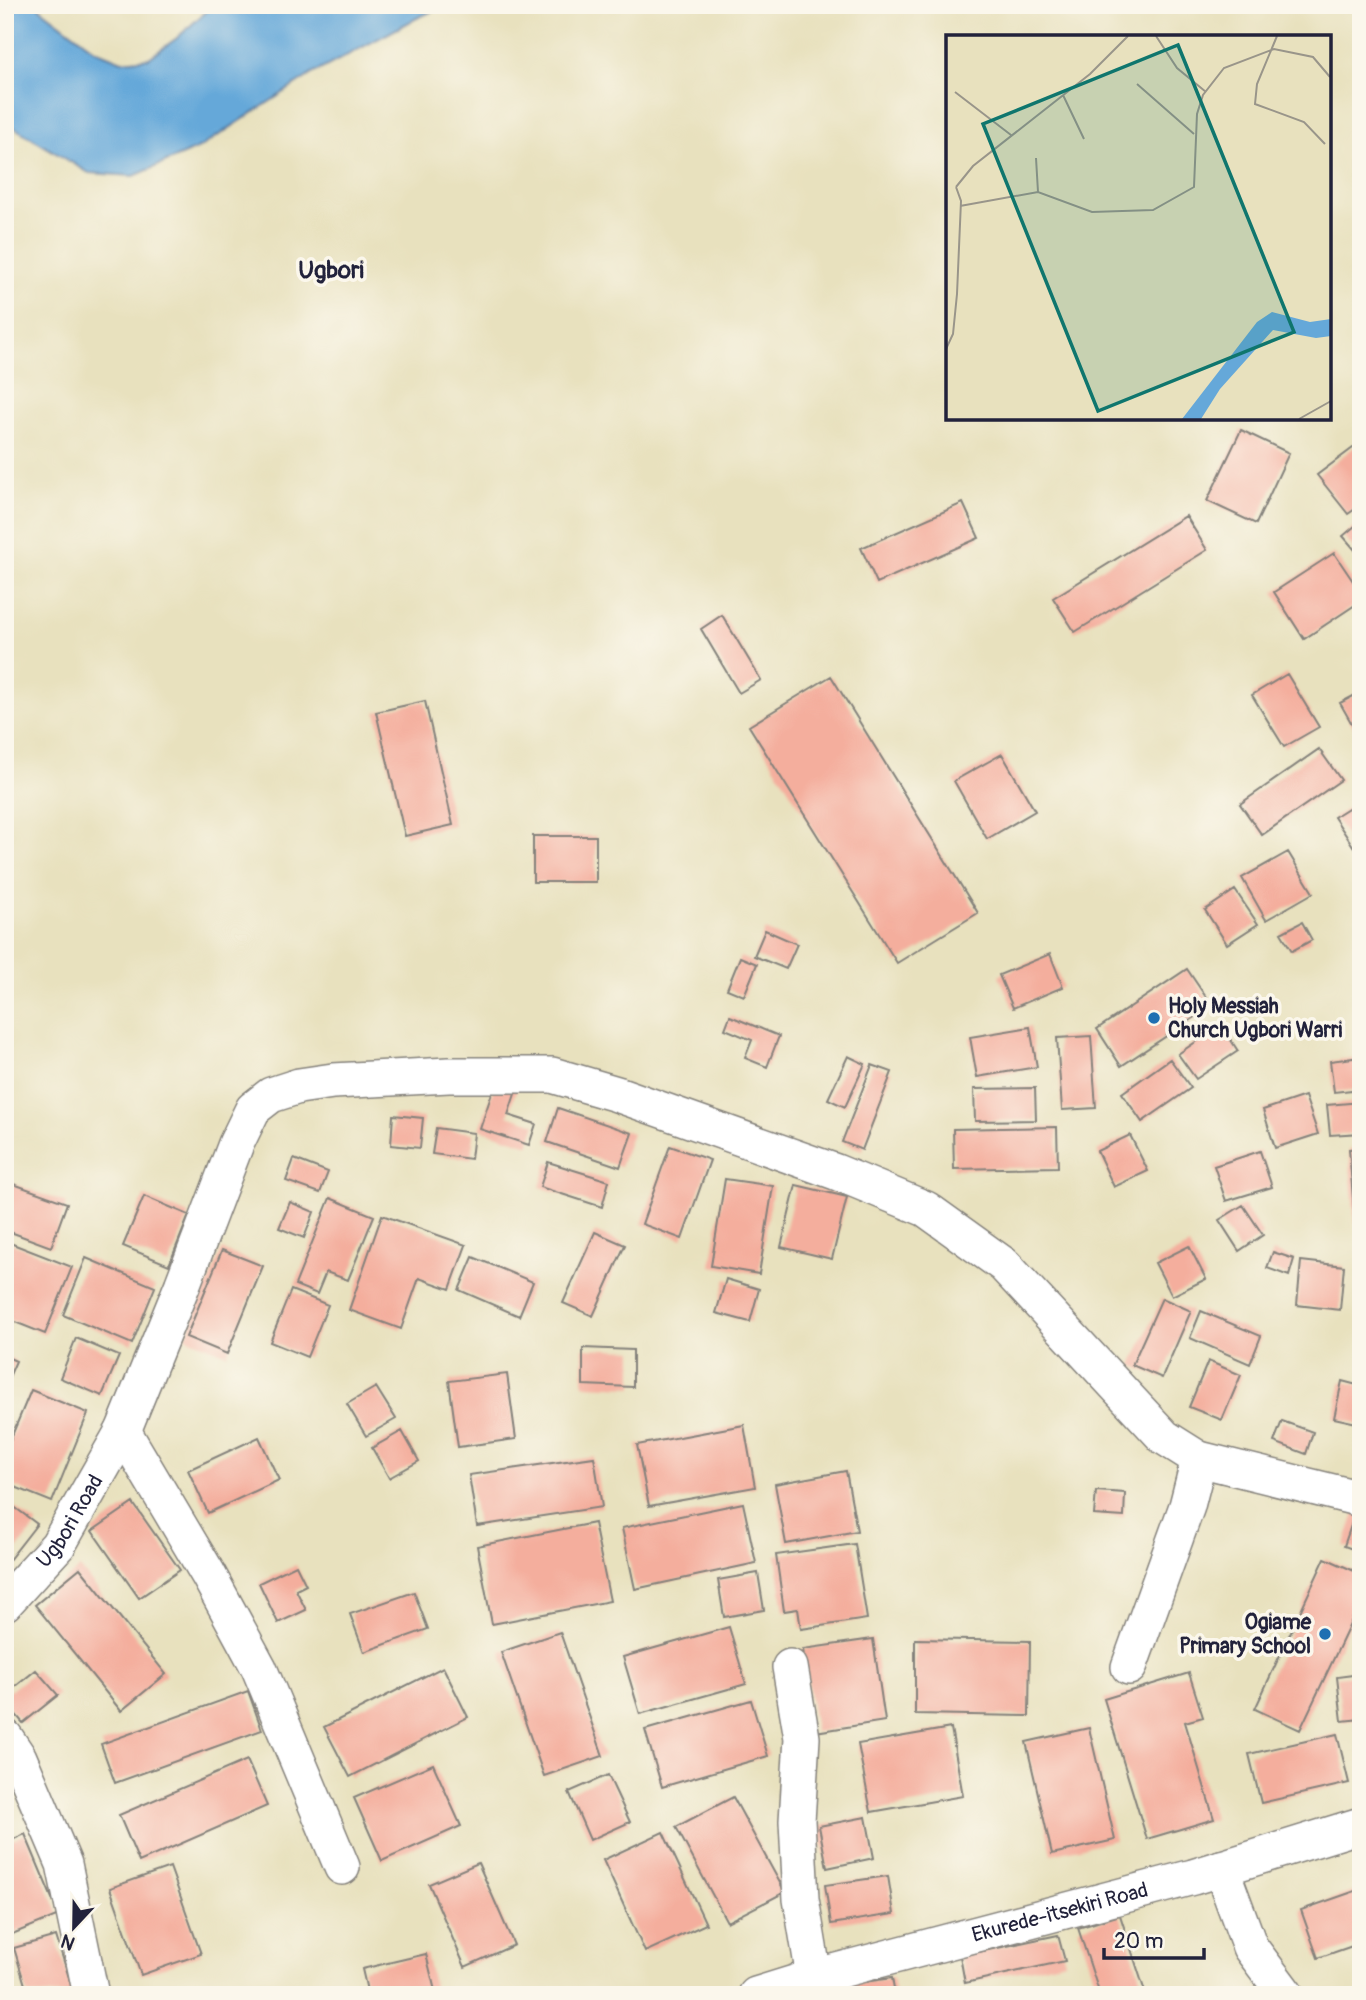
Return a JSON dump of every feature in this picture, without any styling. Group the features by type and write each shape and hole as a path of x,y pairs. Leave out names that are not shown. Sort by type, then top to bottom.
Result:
{"street":[{"name":"Ugbori Road","path":"5,1603 58,1545 123,1431 236,1144 253,1109 271,1095 299,1086 332,1081 449,1075 552,1075 617,1094 810,1163 926,1209 1004,1265 1164,1437 1199,1459 1361,1499"},
{"path":"123,1431 208,1574 259,1668 342,1867"},
{"path":"1129,1667 1187,1506 1199,1459"},
{"path":"790,1667 802,1738 797,1821 801,1899 814,1977"},
{"path":"5,1737 19,1758 64,1864 91,1995"},
{"name":"Ekurede-itsekiri Road","path":"756,1995 1221,1868 1361,1825"},
{"path":"1221,1868 1250,1947 1286,1995"}],"water":[{"path":"5,5 36,5 95,50 122,61 149,58 177,38 213,5 446,5 312,74 199,148 134,176 89,173 5,122"}],"building":[{"path":"1241,430 1289,453 1256,524 1207,501"},
{"path":"1361,442 1361,505 1348,514 1317,475"},
{"path":"963,503 979,538 877,583 861,548"},
{"path":"1186,516 1207,550 1075,632 1053,598"},
{"path":"1361,521 1361,557 1343,536"},
{"path":"1334,553 1361,593 1361,601 1304,639 1274,592"},
{"path":"722,615 761,680 739,693 701,629"},
{"path":"1287,674 1319,727 1284,747 1252,695"},
{"path":"831,676 978,913 897,963 749,726"},
{"path":"1361,692 1361,740 1340,703"},
{"path":"425,701 453,825 405,836 376,712"},
{"path":"1319,749 1341,780 1262,835 1240,804"},
{"path":"1002,754 1035,811 987,839 954,781"},
{"path":"1361,800 1361,858 1334,817"},
{"path":"533,836 596,836 596,882 533,882"},
{"path":"1288,852 1313,893 1266,920 1242,878"},
{"path":"1235,890 1258,924 1227,944 1205,910"},
{"path":"1302,922 1312,940 1292,951 1281,933"},
{"path":"765,930 797,944 786,969 754,956"},
{"path":"1050,954 1063,987 1013,1008 999,975"},
{"path":"740,957 757,964 744,996 727,989"},
{"name":"Holy Messiah Church Ugbori Warri","path":"1187,969 1212,1006 1121,1066 1097,1029"},
{"path":"730,1016 779,1036 767,1067 745,1058 752,1040 725,1029"},
{"path":"1221,1025 1238,1051 1196,1079 1178,1054"},
{"path":"1030,1027 1037,1067 977,1077 970,1037"},
{"path":"1091,1036 1096,1108 1062,1110 1057,1038"},
{"path":"848,1056 865,1064 845,1107 828,1099"},
{"path":"1361,1057 1361,1089 1334,1092 1330,1061"},
{"path":"1170,1059 1191,1088 1142,1122 1122,1093"},
{"path":"872,1065 892,1072 862,1150 842,1142"},
{"path":"496,1081 517,1088 508,1115 536,1124 529,1145 480,1129"},
{"path":"1035,1088 1036,1120 975,1121 974,1089"},
{"path":"1305,1096 1318,1134 1275,1148 1263,1110"},
{"path":"1361,1102 1361,1133 1330,1135 1327,1105"},
{"path":"558,1108 632,1133 620,1167 547,1142"},
{"path":"393,1115 423,1118 420,1148 391,1145"},
{"path":"1057,1127 1058,1167 954,1169 953,1129"},
{"path":"436,1128 474,1133 471,1159 432,1154"},
{"path":"1130,1135 1148,1171 1114,1187 1097,1151"},
{"path":"670,1146 710,1160 682,1239 642,1224"},
{"path":"1361,1148 1361,1222 1355,1223 1349,1149"},
{"path":"1260,1151 1272,1187 1226,1201 1214,1166"},
{"path":"294,1159 328,1172 320,1193 286,1181"},
{"path":"548,1162 609,1181 602,1207 540,1187"},
{"path":"725,1179 773,1186 759,1274 711,1266"},
{"path":"5,1181 67,1203 51,1247 5,1230"},
{"path":"796,1185 847,1197 832,1259 781,1247"},
{"path":"144,1196 189,1215 169,1265 123,1246"},
{"path":"330,1198 374,1216 348,1280 326,1272 317,1294 295,1285"},
{"path":"290,1202 314,1212 304,1238 279,1228"},
{"path":"1243,1205 1263,1235 1239,1251 1219,1220"},
{"path":"382,1215 466,1245 450,1289 419,1278 401,1329 349,1310"},
{"path":"595,1232 625,1245 593,1316 563,1303"},
{"path":"5,1241 72,1267 45,1334 5,1318"},
{"path":"1189,1246 1206,1279 1172,1296 1155,1263"},
{"path":"222,1250 263,1266 227,1354 186,1337"},
{"path":"1273,1252 1294,1259 1289,1276 1267,1268"},
{"path":"473,1257 533,1282 519,1316 459,1290"},
{"path":"86,1258 155,1287 132,1344 63,1315"},
{"path":"1301,1261 1344,1266 1340,1310 1297,1305"},
{"path":"726,1279 759,1289 750,1322 716,1313"},
{"path":"291,1290 328,1305 307,1357 270,1342"},
{"path":"1162,1298 1191,1311 1162,1378 1132,1365"},
{"path":"1201,1311 1261,1336 1250,1364 1190,1338"},
{"path":"76,1338 119,1356 102,1396 60,1378"},
{"path":"583,1348 633,1350 633,1387 583,1385"},
{"path":"5,1356 16,1361 5,1386"},
{"path":"1208,1361 1241,1375 1222,1420 1189,1407"},
{"path":"507,1374 516,1439 458,1447 449,1381"},
{"path":"1342,1381 1361,1386 1361,1424 1334,1418"},
{"path":"376,1387 396,1419 366,1436 347,1404"},
{"path":"31,1390 88,1413 52,1502 5,1483 5,1452"},
{"path":"1282,1421 1313,1432 1306,1454 1274,1442"},
{"path":"744,1425 755,1487 649,1506 637,1445"},
{"path":"402,1431 419,1461 389,1478 372,1448"},
{"path":"259,1437 279,1480 208,1513 188,1470"},
{"path":"594,1457 602,1507 477,1526 469,1475"},
{"path":"846,1471 857,1531 786,1544 775,1484"},
{"path":"1096,1491 1125,1493 1124,1517 1094,1515"},
{"path":"5,1500 37,1524 5,1565"},
{"path":"133,1503 180,1570 139,1598 92,1531"},
{"path":"743,1503 756,1563 635,1589 622,1528"},
{"path":"1358,1505 1361,1506 1361,1552 1344,1546"},
{"path":"594,1523 610,1601 492,1624 477,1546"},
{"path":"855,1544 867,1619 801,1629 798,1609 784,1611 776,1555"},
{"path":"1325,1558 1361,1574 1361,1601 1300,1730 1255,1709"},
{"path":"296,1565 306,1585 296,1590 306,1610 278,1623 259,1583"},
{"path":"80,1568 166,1674 121,1711 35,1605"},
{"path":"758,1573 764,1610 724,1617 718,1580"},
{"path":"414,1592 428,1629 364,1652 350,1614"},
{"path":"729,1627 746,1684 640,1714 623,1657"},
{"path":"560,1632 603,1756 544,1776 501,1652"},
{"path":"873,1639 885,1721 815,1732 803,1649"},
{"path":"915,1639 1030,1641 1029,1716 915,1714"},
{"path":"443,1667 468,1717 350,1777 324,1727"},
{"path":"36,1670 58,1695 23,1723 5,1702 5,1695"},
{"path":"1189,1673 1203,1717 1185,1722 1214,1819 1147,1839 1104,1699"},
{"path":"1361,1674 1361,1719 1342,1721 1337,1677"},
{"path":"248,1691 262,1730 115,1783 101,1744"},
{"path":"751,1700 768,1756 662,1787 645,1730"},
{"path":"951,1728 963,1796 871,1812 858,1744"},
{"path":"1089,1728 1115,1840 1052,1854 1026,1742"},
{"path":"1337,1734 1349,1783 1261,1803 1249,1754"},
{"path":"247,1760 267,1806 139,1862 119,1815"},
{"path":"433,1764 461,1826 382,1861 354,1798"},
{"path":"608,1775 630,1822 590,1840 569,1792"},
{"path":"733,1797 785,1892 727,1922 676,1827"},
{"path":"866,1817 874,1858 827,1868 819,1826"},
{"path":"663,1832 706,1924 645,1952 603,1860"},
{"path":"25,1834 59,1915 5,1937 5,1843"},
{"path":"478,1863 514,1945 465,1967 429,1884"},
{"path":"170,1867 201,1954 141,1975 110,1888"},
{"path":"888,1876 894,1914 831,1924 825,1885"},
{"path":"1361,1889 1361,1943 1318,1958 1301,1910"},
{"path":"1120,1915 1146,1995 1100,1995 1078,1928"},
{"path":"1058,1935 1065,1961 965,1983 960,1956"},
{"path":"56,1936 74,1994 28,1995 14,1948"},
{"path":"426,1954 436,1995 368,1995 362,1969"},
{"path":"892,1978 895,1995 822,1995 822,1988"}],"place":[{"name":"Holy Messiah Church Ugbori Warri","path":"1154,1018"},
{"name":"Ogiame Primary School","path":"1325,1634"}],"district":[{"name":"Ugbori","path":"331,270"}]}
